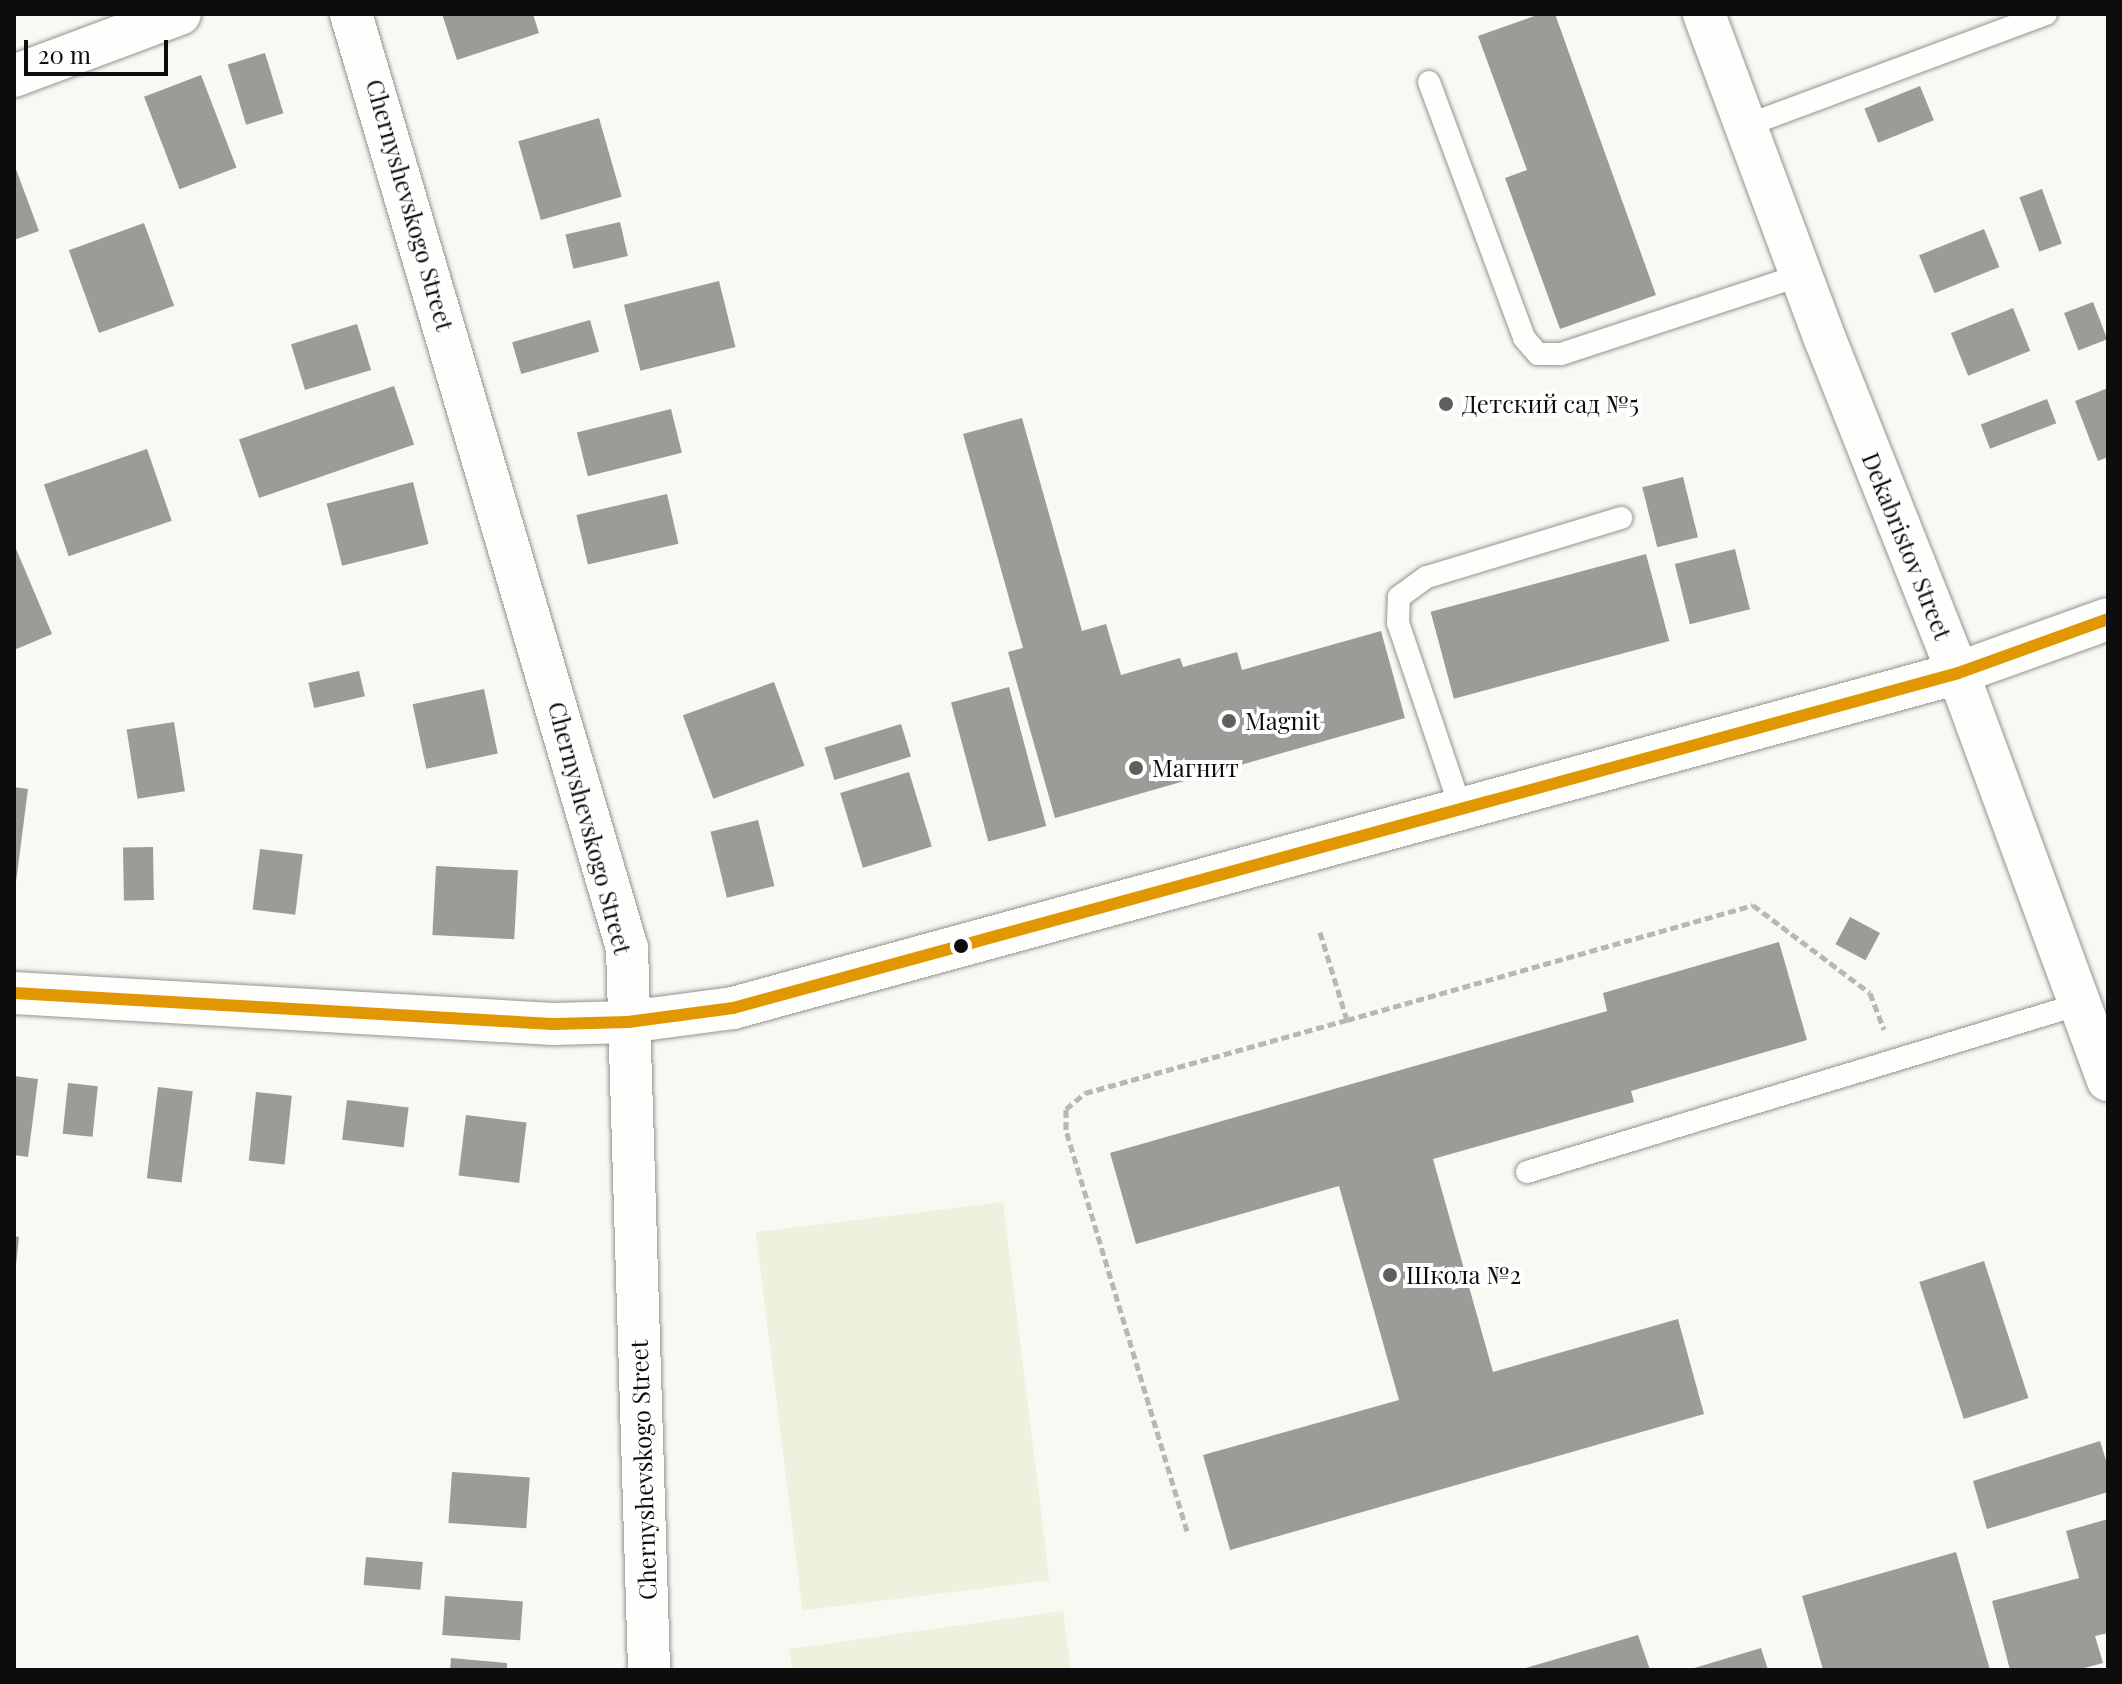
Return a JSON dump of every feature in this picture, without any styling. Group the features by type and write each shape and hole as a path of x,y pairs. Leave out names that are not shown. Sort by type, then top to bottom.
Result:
{"street":[{"path":"14,76 180,14"},
{"name":"Chernyshevskogo Street","path":"351,14 627,948 649,1670"},
{"name":"Dekabristov Street","path":"1704,14 1801,275 1958,673 2108,1080"},
{"path":"14,993 553,1024 628,1022 733,1008 1958,673 2108,619"}],"lane":[{"path":"1745,126 2046,14"},
{"path":"1429,82 1524,338 1538,354 1561,354 1801,275"},
{"path":"1461,809 1398,623 1399,597 1427,577 1621,518"},
{"path":"1527,1172 2080,1004"}],"path":[{"path":"1187,1531 1066,1130 1066,1109 1085,1093 1753,905 1870,993 1896,1061"},
{"path":"1320,932 1347,1020"}],"green space":[{"path":"1003,1202 1049,1580 802,1611 756,1232"},
{"path":"1063,1611 1071,1670 792,1670 789,1649"}],"building":[{"path":"442,14 533,14 539,33 457,60"},
{"path":"1540,14 1555,14 1656,295 1560,329 1505,178 1527,170 1478,36"},
{"path":"265,53 283,113 246,125 228,64"},
{"path":"201,75 236,167 180,189 144,97"},
{"path":"1920,86 1934,120 1878,143 1864,108"},
{"path":"599,118 622,197 541,220 518,141"},
{"path":"14,164 39,231 14,240"},
{"path":"2042,189 2062,244 2039,252 2019,197"},
{"path":"620,222 628,256 573,269 565,235"},
{"path":"144,223 174,306 99,333 69,250"},
{"path":"1984,229 1999,267 1934,293 1919,255"},
{"path":"719,281 735,347 640,371 624,305"},
{"path":"2093,302 2107,339 2078,350 2064,313"},
{"path":"2013,308 2030,351 1968,376 1951,333"},
{"path":"590,320 599,352 521,374 512,342"},
{"path":"357,324 371,370 305,390 291,344"},
{"path":"394,386 414,445 259,498 239,439"},
{"path":"2108,388 2108,457 2098,461 2075,401"},
{"path":"2047,399 2056,423 1990,449 1981,424"},
{"path":"671,409 682,453 588,476 577,432"},
{"name":"Магнит","path":"1022,418 1082,631 1106,624 1121,675 1180,658 1183,667 1237,652 1242,670 1381,631 1405,718 1055,818 1008,652 1023,648 963,434"},
{"path":"147,449 172,521 69,556 44,484"},
{"path":"1683,477 1698,537 1657,547 1642,487"},
{"path":"413,482 428,544 342,566 327,504"},
{"path":"667,494 678,544 588,565 576,515"},
{"path":"14,544 52,634 14,650"},
{"path":"1735,549 1750,609 1690,624 1675,564"},
{"path":"1646,554 1669,641 1454,699 1431,612"},
{"path":"359,671 365,696 314,708 308,683"},
{"path":"774,682 804,766 713,799 683,715"},
{"path":"1009,687 1046,826 988,842 951,703"},
{"path":"484,689 498,754 426,769 413,704"},
{"path":"174,722 185,791 138,799 127,730"},
{"path":"901,724 911,757 834,780 824,747"},
{"path":"909,772 932,847 863,868 840,793"},
{"path":"14,787 28,789 16,882 14,882"},
{"path":"758,820 774,886 727,898 710,832"},
{"path":"153,847 154,900 124,901 123,848"},
{"path":"260,849 303,854 295,915 253,910"},
{"path":"436,866 518,870 514,939 432,935"},
{"path":"1850,917 1880,933 1865,960 1835,944"},
{"path":"1779,942 1807,1040 1631,1091 1634,1102 1433,1159 1493,1372 1678,1319 1704,1414 1230,1550 1203,1455 1399,1400 1339,1186 1136,1244 1110,1153 1607,1011 1603,993"},
{"path":"14,1076 38,1079 28,1157 14,1155"},
{"path":"68,1083 98,1086 93,1137 63,1134"},
{"path":"158,1087 193,1091 182,1183 147,1178"},
{"path":"256,1092 292,1096 285,1164 249,1161"},
{"path":"347,1100 409,1108 404,1147 342,1140"},
{"path":"466,1115 527,1122 519,1183 459,1176"},
{"path":"14,1236 19,1237 16,1265 14,1265"},
{"path":"1984,1261 2028,1398 1964,1419 1919,1282"},
{"path":"2100,1441 2108,1467 2108,1492 1987,1529 1973,1481"},
{"path":"452,1472 530,1477 526,1528 448,1523"},
{"path":"2108,1519 2108,1633 2095,1636 2103,1663 2077,1670 2010,1670 1992,1601 2079,1578 2066,1531"},
{"path":"1956,1552 1990,1670 1823,1670 1802,1596"},
{"path":"366,1557 423,1562 420,1590 364,1585"},
{"path":"445,1596 523,1601 520,1640 442,1635"},
{"path":"1638,1635 1650,1670 1522,1670 1522,1669"},
{"path":"1761,1648 1768,1670 1691,1670 1691,1669"},
{"path":"451,1658 507,1663 507,1670 450,1670"}],"transit line":[{"path":"14,993 553,1024 628,1022 733,1008 1958,673 2108,619"}],"place":[{"name":"Детский сад №5","path":"1446,404"},
{"name":"Magnit","path":"1229,721"},
{"name":"Магнит","path":"1136,768"},
{"name":"Школа №2","path":"1390,1275"}]}
